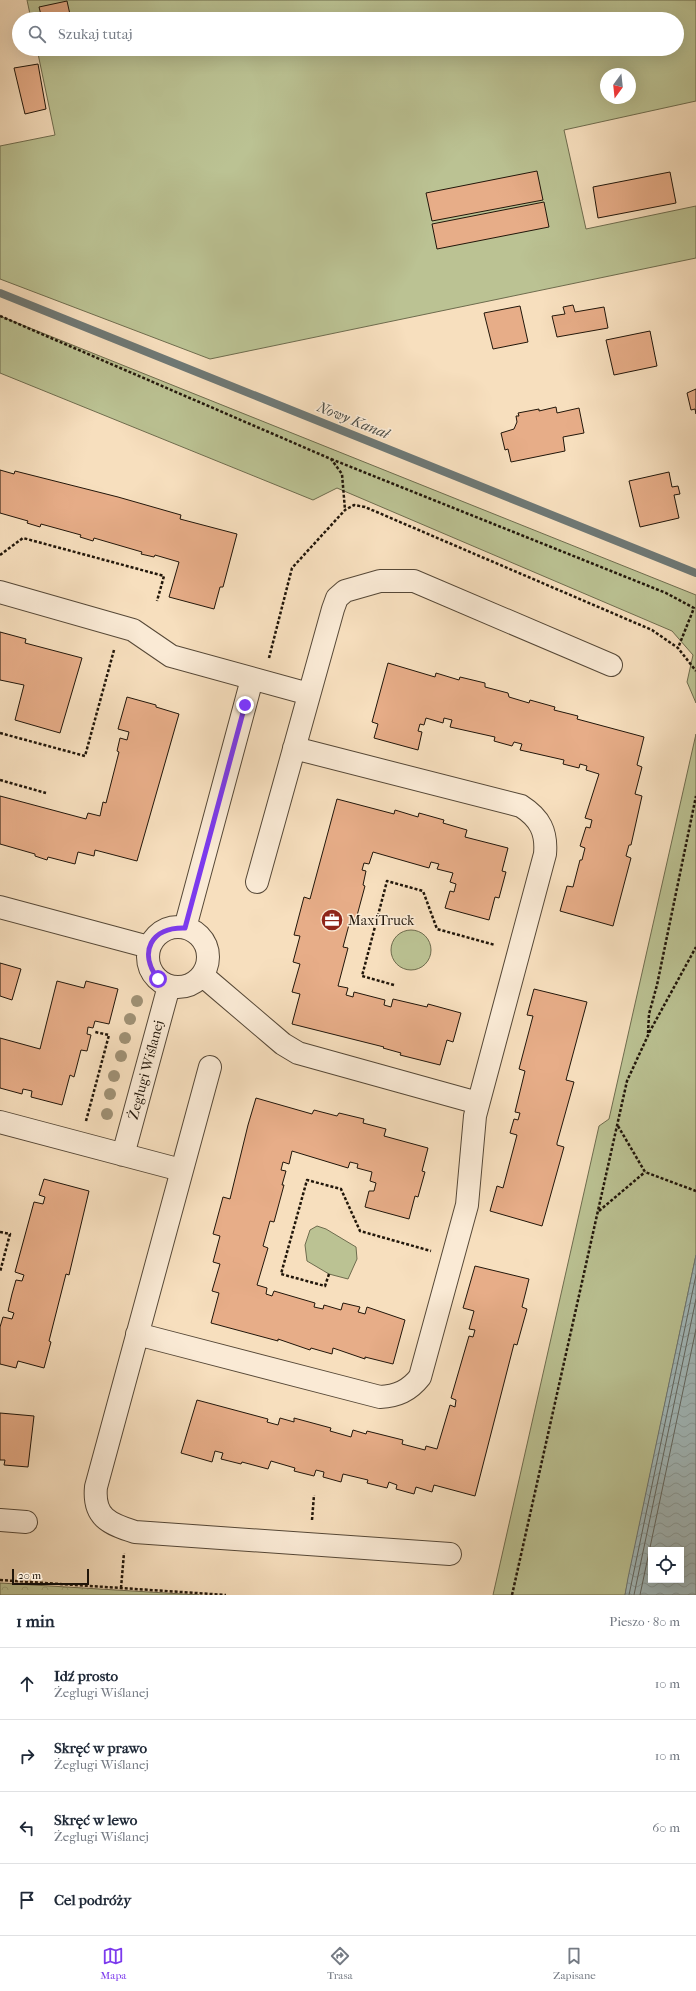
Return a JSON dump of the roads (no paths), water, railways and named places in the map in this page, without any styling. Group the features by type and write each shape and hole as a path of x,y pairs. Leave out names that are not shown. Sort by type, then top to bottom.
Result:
{"street":[{"path":"257,882 337,598 345,591 380,581 414,581 611,665"},
{"path":"0,592 133,630 171,656 309,694"},
{"path":"185,928 252,679"},
{"path":"137,1334 380,1398 392,1396 408,1389 420,1376 467,1205 475,1116 546,854 547,842 544,830 539,820 531,812 521,806 294,748"},
{"path":"0,907 149,947"},
{"path":"172,928 185,928 196,933 204,942 208,953 206,965 202,976 192,983 181,987 169,986 158,979 150,969 148,956 149,947 159,933 172,928"},
{"path":"202,976 283,1044 298,1053 478,1103"},
{"name":"Żeglugi Wiślanej","path":"123,1154 169,986"},
{"path":"210,1067 96,1487 95,1499 98,1510 106,1520 116,1527 135,1532 450,1554"},
{"path":"0,1122 182,1170"},
{"path":"0,1520 26,1522"}],"water":[{"path":"696,1255 696,1595 625,1595 628,1578"}],"waterway":[{"name":"Nowy Kanał","path":"0,293 696,573"}],"place":[{"name":"MaxiTruck","path":"332,920"}]}
